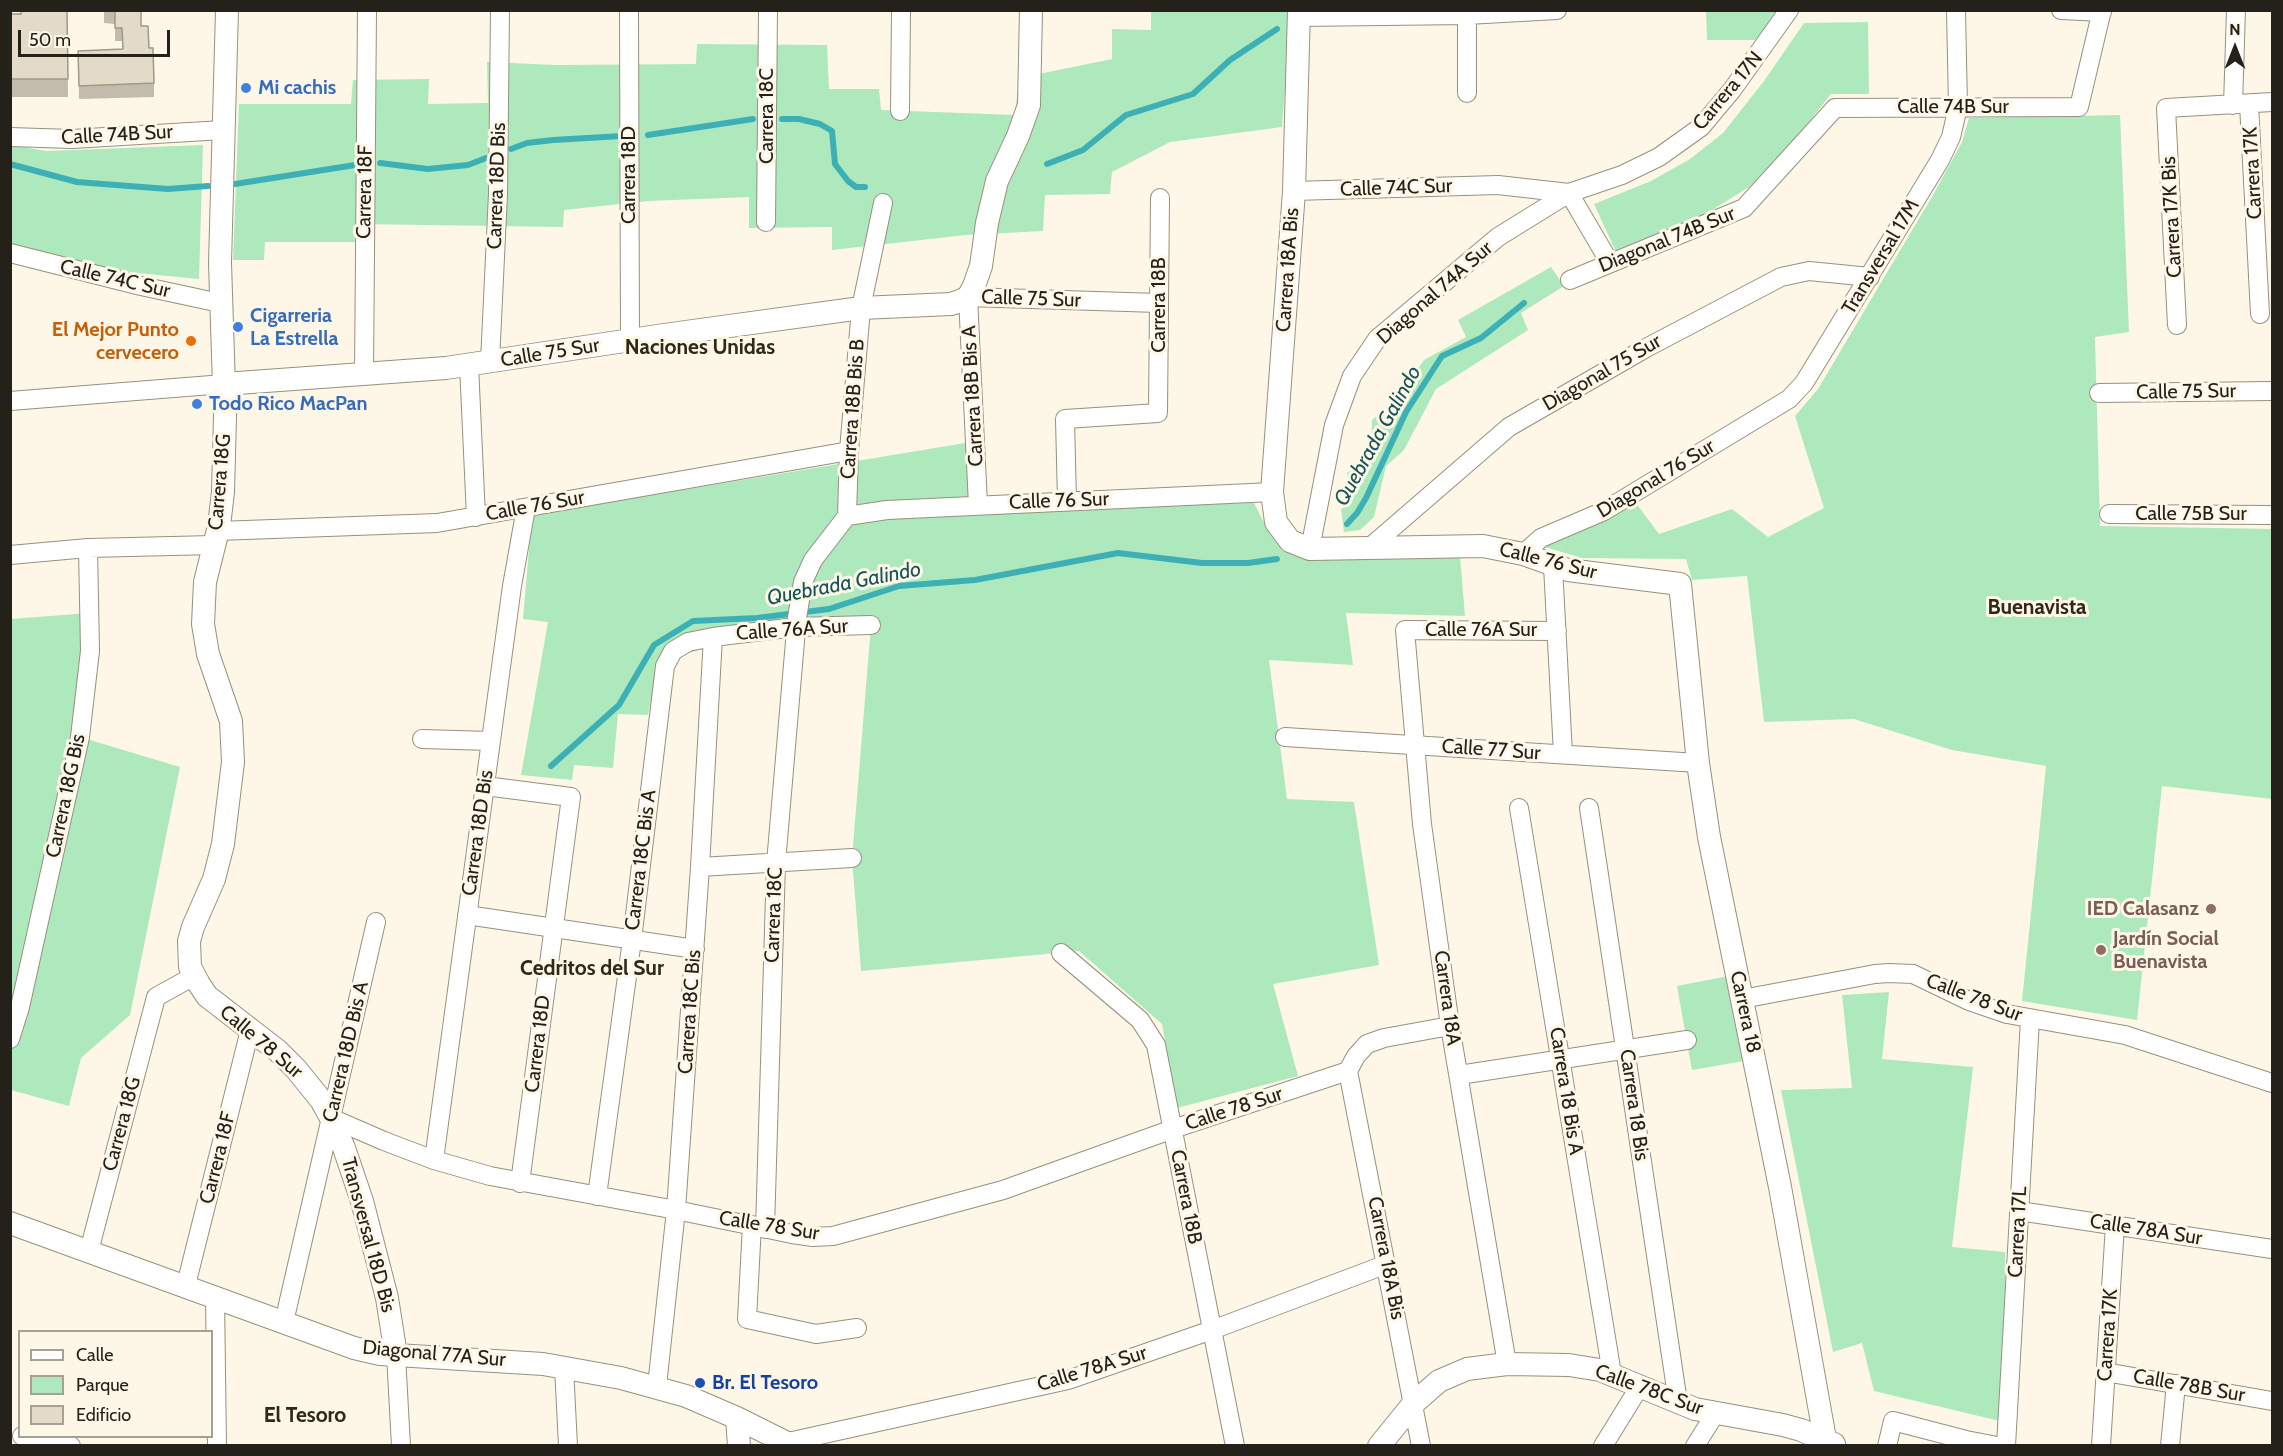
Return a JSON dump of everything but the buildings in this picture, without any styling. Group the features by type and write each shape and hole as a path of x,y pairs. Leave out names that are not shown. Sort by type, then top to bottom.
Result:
{"street":[{"name":"Carrera 18G","path":"89,1251 156,997 194,976 190,967 189,941 198,913 214,879 233,762 231,721 208,654 203,624 205,582 222,508 224,384 220,303 227,10"},
{"name":"Carrera 18F","path":"364,374 367,10"},
{"name":"Carrera 18D Bis","path":"476,516 479,364 498,194 500,10"},
{"name":"Carrera 18D","path":"629,10 630,340"},
{"name":"Carrera 18C","path":"766,222 768,10"},
{"path":"900,111 901,10"},
{"name":"Carrera 18B Bis A","path":"978,505 968,297 981,266 987,223 997,181 1025,120 1029,105 1031,10"},
{"path":"1298,14 1557,10"},
{"name":"Carrera 17N","path":"1622,175 1659,157 1701,127 1732,90 1789,10"},
{"name":"Transversal 17M","path":"1789,399 1804,383 1870,277 1940,160 1951,137 1958,107 1956,10"},
{"path":"2061,10 2102,11"},
{"name":"Carrera 17K","path":"2236,10 2241,104 2260,314"},
{"name":"Calle 74B Sur","path":"1829,112 1843,106 2079,107 2102,11"},
{"path":"1467,13 1467,93"},
{"name":"Carrera 18A Bis","path":"1298,14 1294,191 1272,492 1274,516 1279,528 1290,541 1310,549"},
{"path":"2241,104 2272,102"},
{"name":"Carrera 17K Bis","path":"2177,325 2166,108 2241,104"},
{"name":"Diagonal 74B Sur","path":"1570,280 1744,208 1829,112"},
{"name":"Calle 74B Sur","path":"10,136 72,139 223,130"},
{"name":"Diagonal 74A Sur","path":"1310,549 1335,425 1352,376 1377,339 1498,237 1569,193 1622,175"},
{"name":"Calle 74C Sur","path":"1294,191 1498,185 1569,193"},
{"path":"1569,193 1610,263"},
{"name":"Carrera 18B","path":"1067,501 1065,419 1158,413 1160,198"},
{"name":"Carrera 18B Bis B","path":"847,516 849,452 861,308 883,203"},
{"name":"Calle 74C Sur","path":"10,253 220,303"},
{"name":"Diagonal 75 Sur","path":"1369,548 1509,427 1646,348 1781,277 1809,271 1870,277"},
{"name":"Calle 75 Sur","path":"10,401 479,364 630,340 861,308 951,304 968,297 1159,303"},
{"name":"Calle 75 Sur","path":"2099,393 2272,391"},
{"name":"Diagonal 76 Sur","path":"1523,554 1541,538 1604,511 1789,399"},
{"name":"Calle 76 Sur","path":"10,555 437,522 849,452"},
{"name":"Calle 76 Sur","path":"847,516 887,510 1272,492"},
{"name":"Carrera 18D Bis","path":"435,1160 512,586 526,507"},
{"name":"Calle 75B Sur","path":"2109,514 2272,515"},
{"path":"797,616 803,582 813,560 847,516"},
{"name":"Calle 76 Sur","path":"1310,549 1484,546 1523,554 1568,570 1680,584"},
{"name":"Carrera 18G Bis","path":"10,1039 20,1007 80,737 90,651 88,548"},
{"path":"1553,566 1563,754"},
{"name":"Carrera 18","path":"1680,584 1698,763 1709,837 1832,1442"},
{"name":"Carrera 18C","path":"797,616 776,863 767,1106 759,1227 747,1319 816,1334 857,1328"},
{"name":"Calle 76A Sur","path":"660,703 665,666 673,651 688,642 797,616 871,625"},
{"name":"Calle 76A Sur","path":"1406,630 1557,631"},
{"name":"Carrera 18A","path":"1406,630 1422,824 1450,1026 1507,1364"},
{"name":"Carrera 18C Bis","path":"657,1386 676,1210 700,867 713,637"},
{"name":"Carrera 18C Bis A","path":"597,1196 632,940 660,703"},
{"name":"Calle 77 Sur","path":"1285,737 1698,763"},
{"path":"422,739 491,741"},
{"name":"Carrera 18D","path":"485,786 571,797 520,1183"},
{"name":"Carrera 18 Bis A","path":"1519,808 1612,1374"},
{"name":"Carrera 18 Bis","path":"1589,808 1678,1402"},
{"path":"700,867 852,858"},
{"path":"467,915 694,949"},
{"name":"Carrera 18D Bis A","path":"284,1322 376,922"},
{"name":"Carrera 18B","path":"1061,953 1140,1020 1156,1045 1235,1446"},
{"name":"Calle 78 Sur","path":"1742,999 1889,973 1913,974 1969,1001 2007,1014 2125,1035 2272,1083"},
{"name":"Calle 78 Sur","path":"194,976 207,996 278,1052 296,1070 321,1100 331,1118 384,1141 435,1160 520,1183 813,1237 833,1236 1003,1190 1173,1129 1348,1071"},
{"name":"Carrera 17L","path":"2006,1446 2030,1019"},
{"path":"1348,1071 1356,1056 1367,1044 1384,1038 1450,1026"},
{"name":"Carrera 18F","path":"186,1285 250,1030"},
{"path":"1459,1076 1687,1040"},
{"name":"Carrera 18A Bis","path":"1348,1071 1421,1446"},
{"name":"Transversal 18D Bis","path":"331,1118 344,1148 367,1221 387,1298 396,1355"},
{"name":"Calle 78A Sur","path":"2019,1211 2272,1249"},
{"name":"Diagonal 77A Sur","path":"10,1223 186,1285 354,1348 380,1354 496,1359 564,1367 657,1386 737,1418 790,1444"},
{"name":"Carrera 17K","path":"2101,1446 2115,1225"},
{"name":"Calle 78A Sur","path":"790,1444 1068,1380 1212,1330 1387,1264"},
{"path":"215,1296 217,1446"},
{"path":"396,1355 401,1446"},
{"name":"Calle 78C Sur","path":"1379,1446 1426,1390 1452,1375 1483,1366 1507,1364 1586,1367 1612,1374 1678,1402 1715,1414 1783,1425 1832,1442"},
{"path":"564,1367 568,1446"},
{"name":"Calle 78B Sur","path":"2105,1372 2272,1401"},
{"path":"2170,1446 2176,1384"},
{"path":"1603,1446 1640,1386"},
{"path":"1695,1446 1715,1414"},
{"path":"737,1418 739,1446"},
{"path":"1887,1446 1893,1421 1997,1446"},
{"path":"31,1438 71,1446"}],"green space":[{"path":"1151,11 1291,11 1282,127 1170,142 1112,172 1110,194 1045,195 1043,231 966,235 832,250 832,227 749,228 749,197 648,201 564,210 563,227 357,224 356,242 265,242 264,260 233,260 239,104 351,104 353,80 429,79 428,104 488,103 487,62 556,65 696,64 697,44 827,45 829,89 879,89 881,110 1015,115 1019,78 1112,59 1112,29 1151,30"},
{"path":"1706,11 1781,11 1755,40 1707,40"},
{"path":"1868,22 1869,94 1831,94 1793,142 1749,187 1701,217 1617,254 1594,204 1651,181 1690,159 1723,133 1764,81 1804,23"},
{"path":"2120,115 2129,332 2095,337 2100,526 2272,529 2272,799 2162,786 2137,1020 2022,1001 2046,766 1952,750 1854,719 1764,722 1747,576 1692,580 1686,559 1582,558 1545,547 1556,537 1633,499 1659,534 1732,509 1768,537 1824,508 1795,416 1818,389 1933,195 1962,142 1969,118"},
{"path":"10,145 47,151 203,145 199,279 117,271 11,244"},
{"path":"1551,267 1564,286 1521,313 1528,330 1436,389 1404,450 1386,466 1374,517 1360,530 1344,532 1341,509 1352,502 1347,473 1371,457 1372,420 1399,397 1424,360 1466,337 1458,320"},
{"path":"971,442 975,510 1254,503 1270,534 1285,550 1460,556 1465,616 1346,613 1353,665 1269,660 1287,799 1354,802 1379,965 1273,984 1298,1076 1177,1108 1162,1024 1079,951 861,971 852,858 871,625 784,622 658,663 648,715 618,714 613,768 574,765 572,780 521,775 548,622 523,619 532,515"},
{"path":"89,613 80,737 180,767 130,1015 81,1058 69,1106 11,1090 10,1039 20,1007 10,1003 11,619"},
{"path":"1728,976 1744,1061 1692,1070 1677,986"},
{"path":"1889,992 1882,1059 1973,1067 1952,1247 2005,1252 2008,1423 1874,1391 1862,1343 1833,1352 1781,1090 1852,1088 1842,995"}],"waterway":[{"path":"1047,164 1083,150 1126,115 1193,94 1230,60 1277,29"},
{"path":"648,135 753,119"},
{"path":"782,119 799,119 820,124 832,131 835,164 848,181 856,187 865,187"},
{"path":"511,149 527,143 622,136"},
{"path":"380,163 428,169 468,165 486,158"},
{"path":"10,164 77,182 168,189 208,186"},
{"path":"235,184 355,165"},
{"name":"Quebrada Galindo","path":"1347,524 1366,498 1406,412 1442,356 1481,338 1524,303"},
{"name":"Quebrada Galindo","path":"551,766 619,705 654,645 693,621 757,618 829,609 899,586 975,580 1118,553 1202,563 1248,563 1277,559"}],"place":[{"name":"Mi cachis","path":"246,88"},
{"name":"Cigarreria La Estrella","path":"238,327"},
{"name":"El Mejor Punto cervecero","path":"191,341"},
{"name":"Todo Rico MacPan","path":"197,404"},
{"name":"IED Calasanz","path":"2211,909"},
{"name":"Jardín Social Buenavista","path":"2101,950"},
{"name":"Br. El Tesoro","path":"700,1383"}],"district":[{"name":"Naciones Unidas","path":"700,348"},
{"name":"Buenavista","path":"2037,608"},
{"name":"Cedritos del Sur","path":"592,969"},
{"name":"El Tesoro","path":"305,1416"}]}
